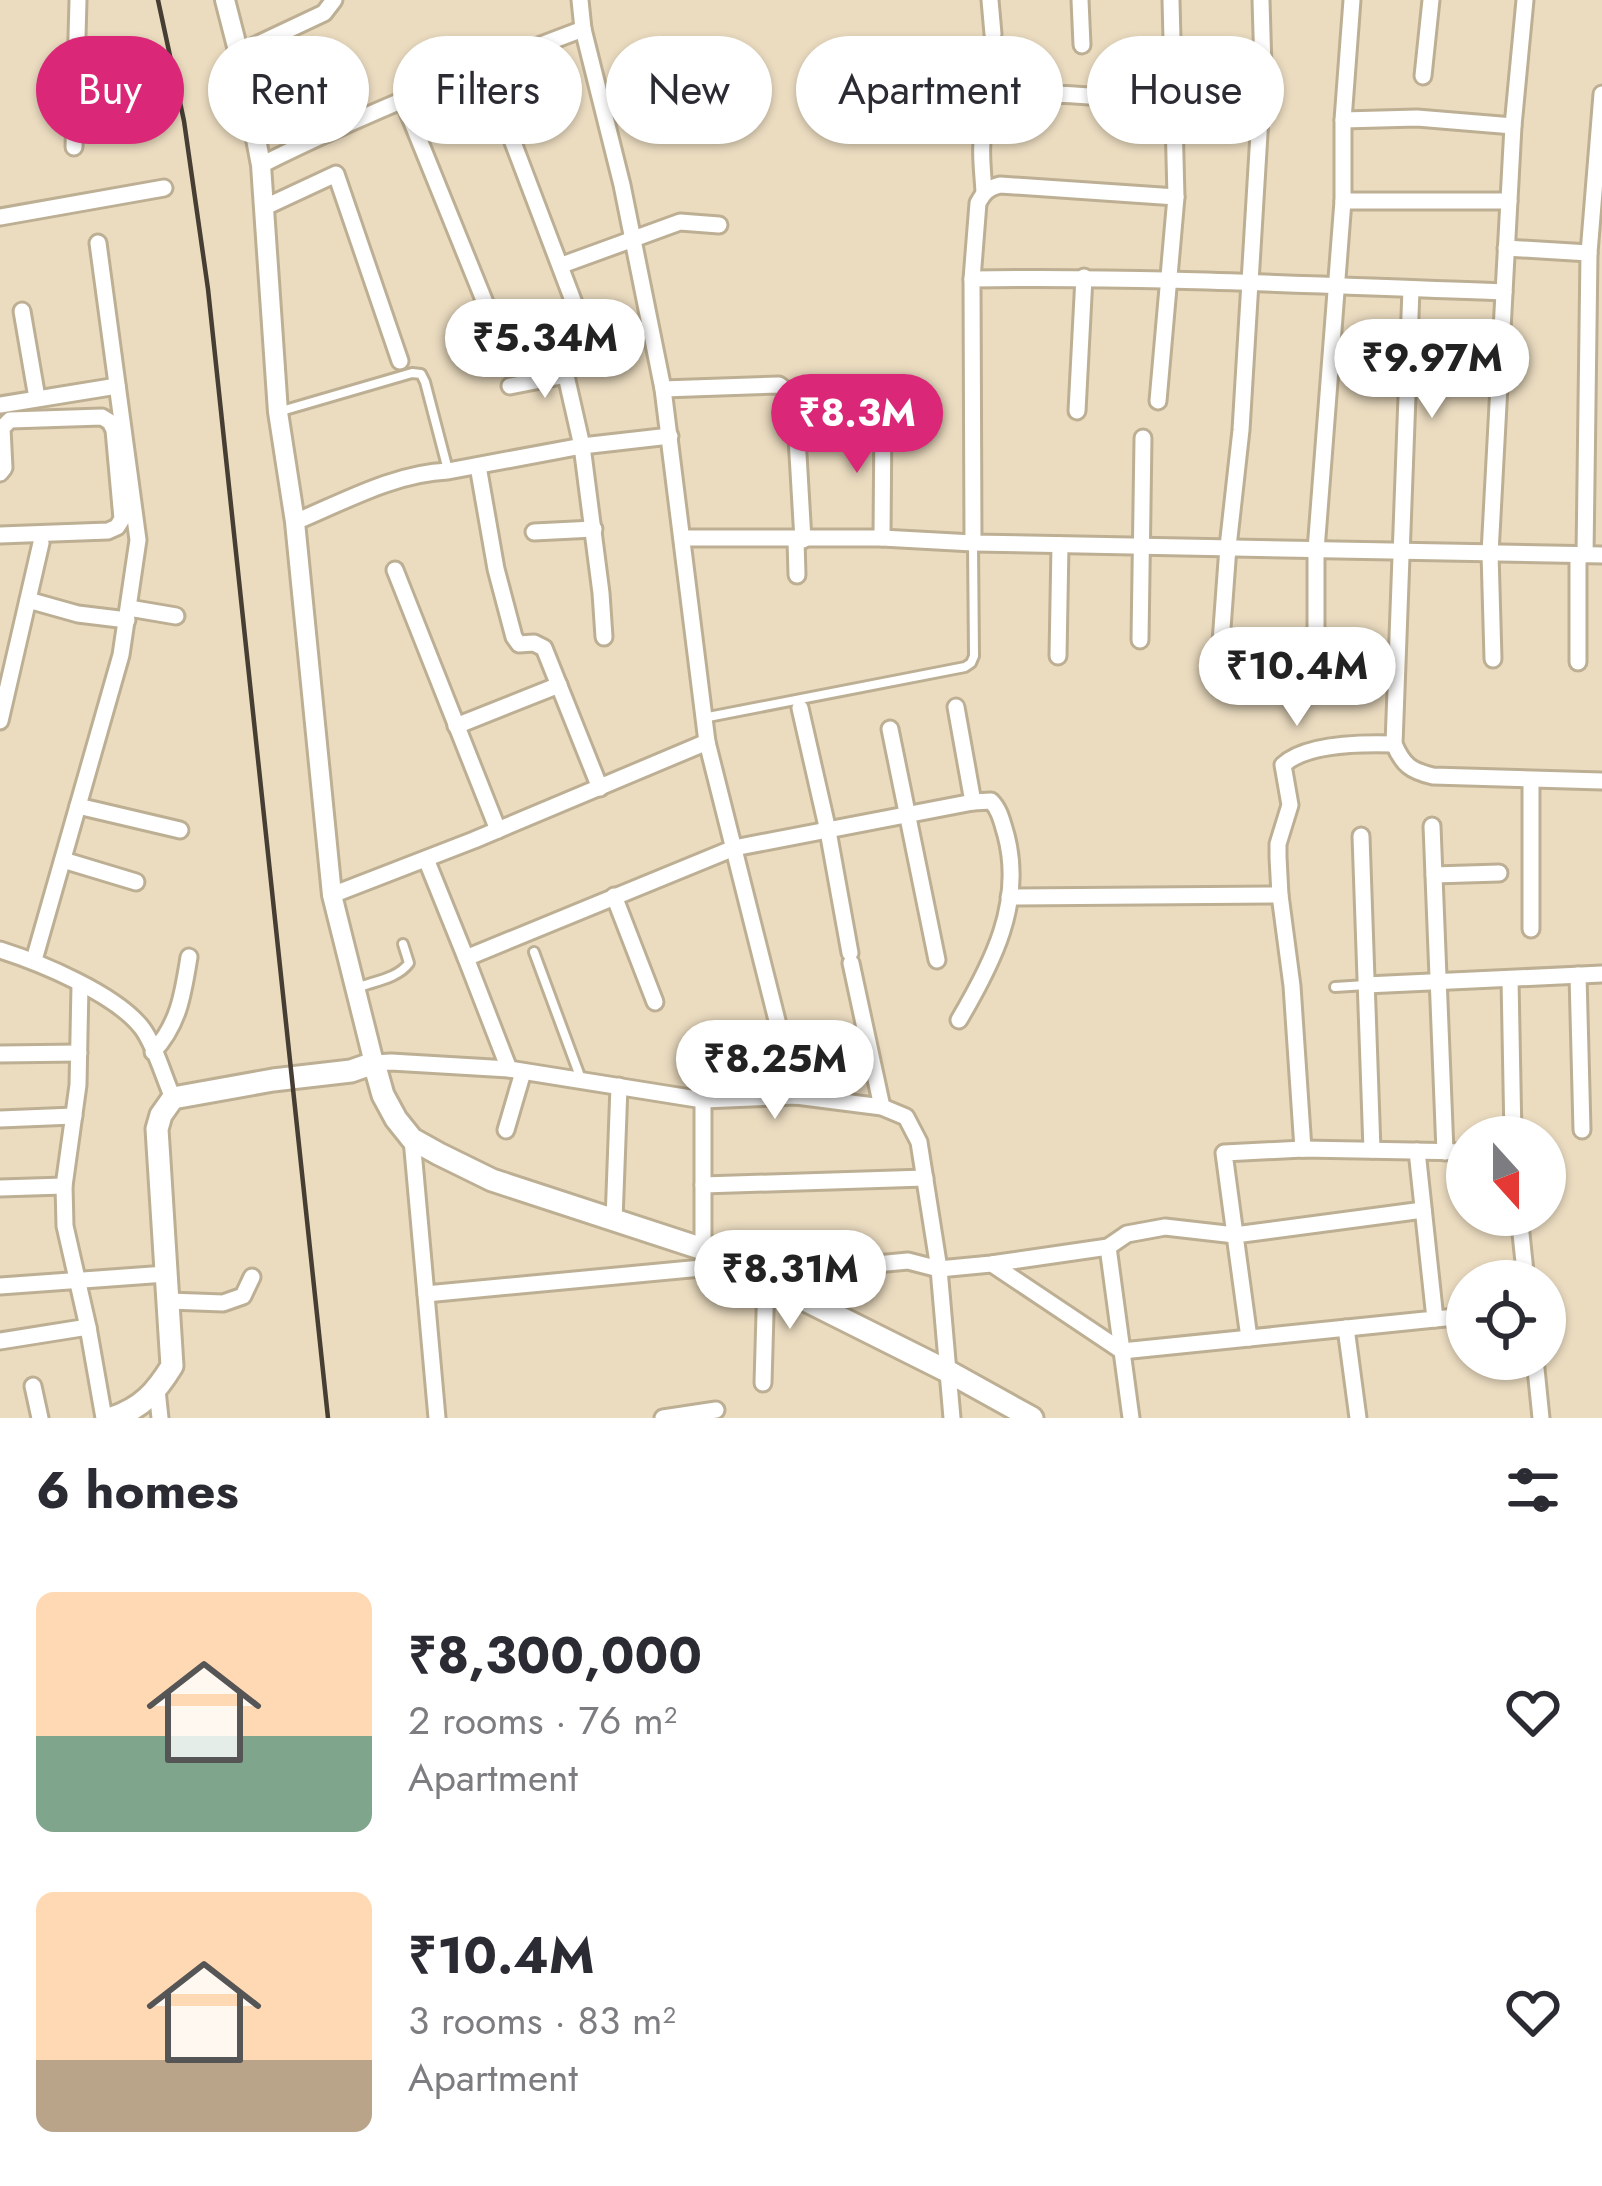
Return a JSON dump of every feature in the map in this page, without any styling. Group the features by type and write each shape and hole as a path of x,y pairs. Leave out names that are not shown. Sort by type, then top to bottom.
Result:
{"main road":[{"path":"108,1418 139,1408 172,1366 157,1129 173,1098 374,1064 383,1095 412,1139 493,1180 703,1249 1032,1418"}],"street":[{"path":"74,147 78,0"},
{"path":"225,0 235,36"},
{"path":"275,36 324,13 334,0"},
{"path":"580,0 663,389 707,742 796,1096"},
{"path":"990,0 992,34"},
{"path":"1080,0 1082,45"},
{"path":"1171,0 1172,36"},
{"path":"1221,642 1241,430 1263,68 1261,0"},
{"path":"1316,656 1316,550 1343,201 1343,120 1352,0"},
{"path":"1423,76 1431,0"},
{"path":"1493,658 1490,553 1513,126 1525,0"},
{"path":"565,36 584,29"},
{"path":"984,193 983,137 995,109 1011,98 1035,94 1087,98"},
{"path":"1578,662 1588,555 1595,334 1589,253 1602,94"},
{"path":"260,165 393,104"},
{"path":"1343,120 1417,118 1513,126"},
{"path":"256,144 278,412 295,522 332,895 374,1064 516,1071 704,1100 796,1096 883,1106 906,1118 919,1142 939,1269 952,1418"},
{"path":"421,144 501,342"},
{"path":"515,144 585,332"},
{"path":"1158,400 1175,196 1174,144"},
{"path":"263,208 336,174 400,361"},
{"path":"973,543 972,279 978,203 984,193 1000,184 1175,196"},
{"path":"0,218 164,188"},
{"path":"1343,201 1509,201"},
{"path":"562,265 680,222 719,225"},
{"path":"34,961 121,656 138,540 98,243"},
{"path":"1506,248 1589,253"},
{"path":"1077,411 1084,277"},
{"path":"972,279 1169,279 1504,292"},
{"path":"1411,289 1394,744 1412,771 1432,776 1602,782"},
{"path":"22,311 37,398"},
{"path":"560,345 594,529 604,637"},
{"path":"510,386 566,375"},
{"path":"663,389 779,385 792,395 800,540 797,575"},
{"path":"0,405 117,386"},
{"path":"882,538 884,414"},
{"path":"0,473 4,468 2,428 10,420 102,417 114,430 122,519 108,531 0,535"},
{"path":"295,522 430,472 670,436"},
{"path":"1140,640 1144,438"},
{"path":"478,466 496,569 514,637 519,644 541,644 600,788"},
{"path":"535,532 594,529"},
{"path":"682,538 882,538 1588,555"},
{"path":"0,721 41,543"},
{"path":"1058,656 1060,544"},
{"path":"395,569 498,830"},
{"path":"28,600 78,614 176,616"},
{"path":"456,726 559,685"},
{"path":"956,707 974,802"},
{"path":"800,708 883,1106"},
{"path":"890,728 937,960"},
{"path":"332,895 707,742"},
{"path":"1303,1149 1292,986 1280,895 1279,844 1290,805 1283,765 1293,757 1358,743 1394,744"},
{"path":"1531,780 1531,928"},
{"path":"466,958 734,848 992,801 1008,842 1004,933 959,1020"},
{"path":"78,806 180,830"},
{"path":"1249,1337 1224,1153 1445,1151 1432,826"},
{"path":"1361,836 1372,1150"},
{"path":"426,859 516,1071 506,1130"},
{"path":"63,860 136,882"},
{"path":"1434,875 1499,873"},
{"path":"1009,897 1280,895"},
{"path":"614,896 656,1002"},
{"path":"0,950 34,961 121,1006 145,1030 173,1098"},
{"path":"154,1052 169,1035 182,1006 189,957"},
{"path":"1366,986 1602,974"},
{"path":"1577,975 1582,1130"},
{"path":"1510,979 1513,1116"},
{"path":"80,985 65,1226 108,1418"},
{"path":"0,1054 79,1053"},
{"path":"614,1220 619,1086"},
{"path":"703,1249 704,1100"},
{"path":"0,1119 74,1116"},
{"path":"412,1139 437,1418"},
{"path":"1417,1151 1435,1319"},
{"path":"703,1185 925,1178"},
{"path":"0,1188 64,1186"},
{"path":"793,1293 811,1280 866,1264 908,1262 939,1269 992,1264 1108,1247 1127,1234 1166,1227 1235,1234 1423,1210"},
{"path":"1108,1247 1131,1418"},
{"path":"992,1264 1122,1351 1446,1318"},
{"path":"426,1294 733,1265"},
{"path":"0,1286 166,1274"},
{"path":"169,1301 223,1303 243,1296 252,1277"},
{"path":"764,1383 766,1280"},
{"path":"0,1341 88,1327"},
{"path":"1346,1328 1358,1418"},
{"path":"1536,1380 1541,1418"},
{"path":"33,1386 40,1418"},
{"path":"157,1390 160,1418"},
{"path":"663,1418 716,1410"}],"lane":[{"path":"278,412 421,374 448,471"},
{"path":"703,718 965,667 974,656 973,543"},
{"path":"355,988 406,968 403,944"},
{"path":"534,952 581,1081"},
{"path":"1334,987 1366,986"}],"railway":[{"path":"158,0 184,121 208,289 328,1418"}]}
